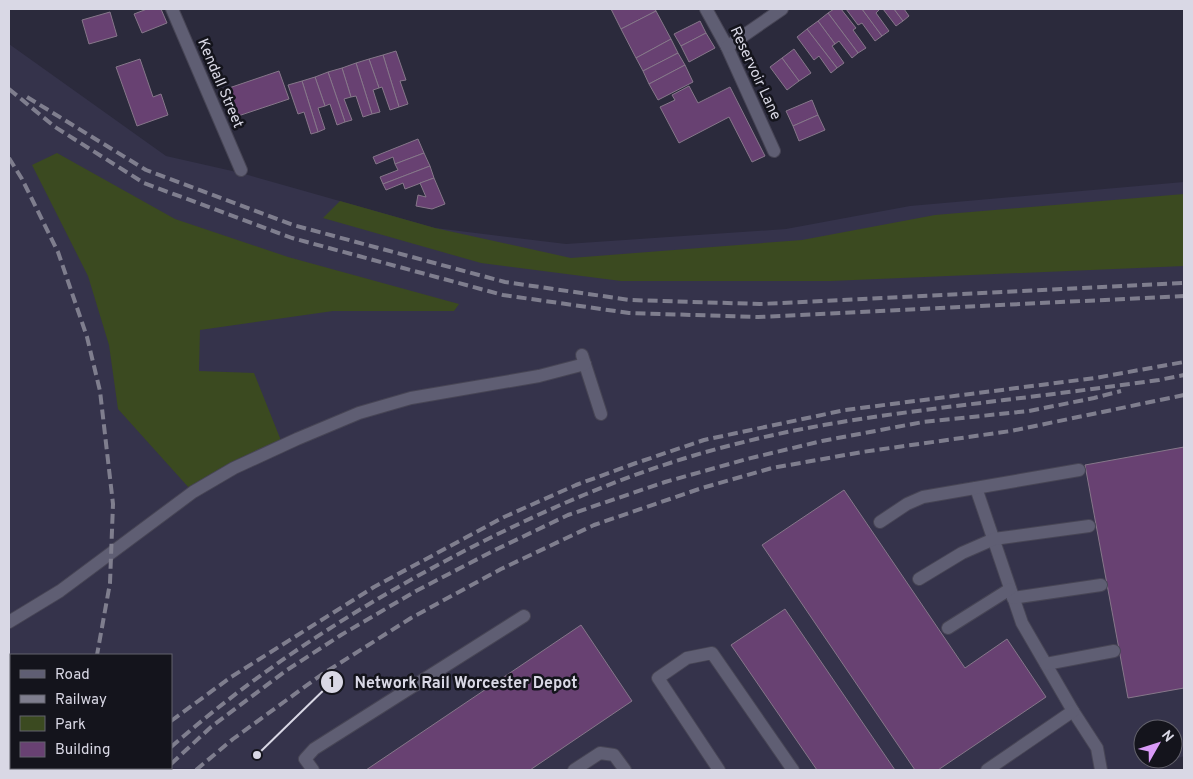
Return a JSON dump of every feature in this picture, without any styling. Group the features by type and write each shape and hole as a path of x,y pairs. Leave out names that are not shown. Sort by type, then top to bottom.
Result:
{"street":[{"name":"Kendall Street","path":"172,9 241,170"},
{"name":"Reservoir Lane","path":"706,9 727,47 774,151"},
{"path":"727,47 782,9"},
{"path":"9,622 60,591 193,492 234,468 359,413 412,398 539,376 584,359 601,414"},
{"path":"880,522 915,500 1079,470"},
{"path":"976,488 1022,623 1073,711 1097,748 1101,770"},
{"path":"919,579 962,554 994,539 1089,526"},
{"path":"948,628 1012,594 1101,584"},
{"path":"313,770 305,759 314,749 524,616"},
{"path":"1046,664 1114,651"},
{"path":"719,770 658,678 686,658 712,653 793,770"},
{"path":"987,770 1073,711"},
{"path":"574,770 600,753 614,755 624,770"}],"shaded area":[{"path":"9,44 166,156 241,173 435,228 566,244 786,229 910,206 1184,182 1184,756 1183,719 1133,719 1133,769 1145,769 1142,770 43,770 172,769 172,654 10,654 9,741"}],"green space":[{"path":"57,153 175,219 288,257 459,304 454,311 333,311 200,330 199,371 254,373 282,443 190,489 118,409 109,345 88,276 32,165"},
{"path":"1184,194 1184,266 831,281 621,281 481,263 323,218 340,201 435,228 571,258 802,240 935,215"}],"building":[{"path":"147,9 161,9 167,23 142,33 134,14"},
{"path":"611,9 655,9 656,11 621,29"},
{"path":"834,9 841,9 856,28 853,30 866,48 858,53 828,13"},
{"path":"846,9 862,9 882,36 875,41 862,23 858,25"},
{"path":"862,9 878,9 876,13 889,31 882,36"},
{"path":"883,9 894,9 903,21 896,26"},
{"path":"894,9 904,9 909,16 903,21"},
{"path":"656,11 671,39 636,58 621,29"},
{"path":"110,12 117,36 89,44 82,20"},
{"path":"828,13 858,53 852,58 839,41 835,44 818,21"},
{"path":"700,21 706,33 681,46 674,34"},
{"path":"818,21 835,44 832,46 844,63 837,68 807,29"},
{"path":"807,29 837,68 831,73 819,56 814,60 797,37"},
{"path":"706,33 715,48 689,62 681,46"},
{"path":"671,39 678,53 643,71 636,58"},
{"path":"794,49 811,73 799,81 782,58"},
{"path":"396,51 406,80 400,81 408,104 399,107 383,55"},
{"path":"678,53 685,65 649,84 643,71"},
{"path":"383,55 399,107 390,110 382,87 379,88 369,59"},
{"path":"782,58 799,81 787,90 770,67"},
{"path":"140,59 153,97 161,94 168,115 137,126 116,67"},
{"path":"369,59 379,88 373,90 380,112 372,114 356,63"},
{"path":"356,63 372,114 363,117 356,96 351,97 342,68"},
{"path":"685,65 693,82 658,100 649,84"},
{"path":"342,68 351,97 344,99 352,120 345,122 328,72"},
{"path":"279,71 289,99 235,117 226,89"},
{"path":"328,72 345,122 337,125 330,104 325,106 315,77"},
{"path":"315,77 325,106 318,108 325,129 318,132 302,81"},
{"path":"302,81 318,132 311,134 304,112 298,114 288,85"},
{"path":"689,86 698,103 730,87 765,156 752,162 729,117 679,143 660,107 675,100 672,95"},
{"path":"812,100 818,115 793,126 786,111"},
{"path":"818,115 825,130 799,141 793,126"},
{"path":"418,139 424,153 395,164 393,157 376,164 373,157"},
{"path":"424,153 430,166 383,184 380,177 398,170 395,164"},
{"path":"430,166 434,178 405,189 403,183 386,190 383,184"},
{"path":"434,178 445,204 432,209 416,206 418,195 426,197 420,183"},
{"path":"1184,447 1184,688 1128,698 1085,465"},
{"path":"844,490 965,668 1007,639 1046,697 938,770 915,770 762,545"},
{"path":"785,609 895,770 817,770 731,645"},
{"path":"581,625 632,701 530,770 366,770"}],"railway":[{"path":"9,89 55,127 144,183 292,238 503,295 629,313 758,317 1184,296"},
{"path":"27,97 146,170 293,225 505,282 630,300 760,304 1184,283"},
{"path":"9,158 22,179 58,252 87,337 100,391 113,504 110,583 97,654"},
{"path":"172,720 231,677 374,587 504,517 576,485 636,463 704,440 845,410 1095,378 1184,362"},
{"path":"172,746 241,690 278,663 393,590 505,530 572,500 641,473 712,450 811,427 1159,380 1184,375"},
{"path":"172,763 211,727 287,670 341,635 416,591 568,515 665,482 747,459 822,441 923,422 1029,411 1121,391"},
{"path":"196,770 233,739 321,675 411,618 501,569 594,525 702,488 772,468 862,452 1011,431 1184,395"}],"place":[{"name":"Network Rail Worcester Depot","path":"257,755"}]}
